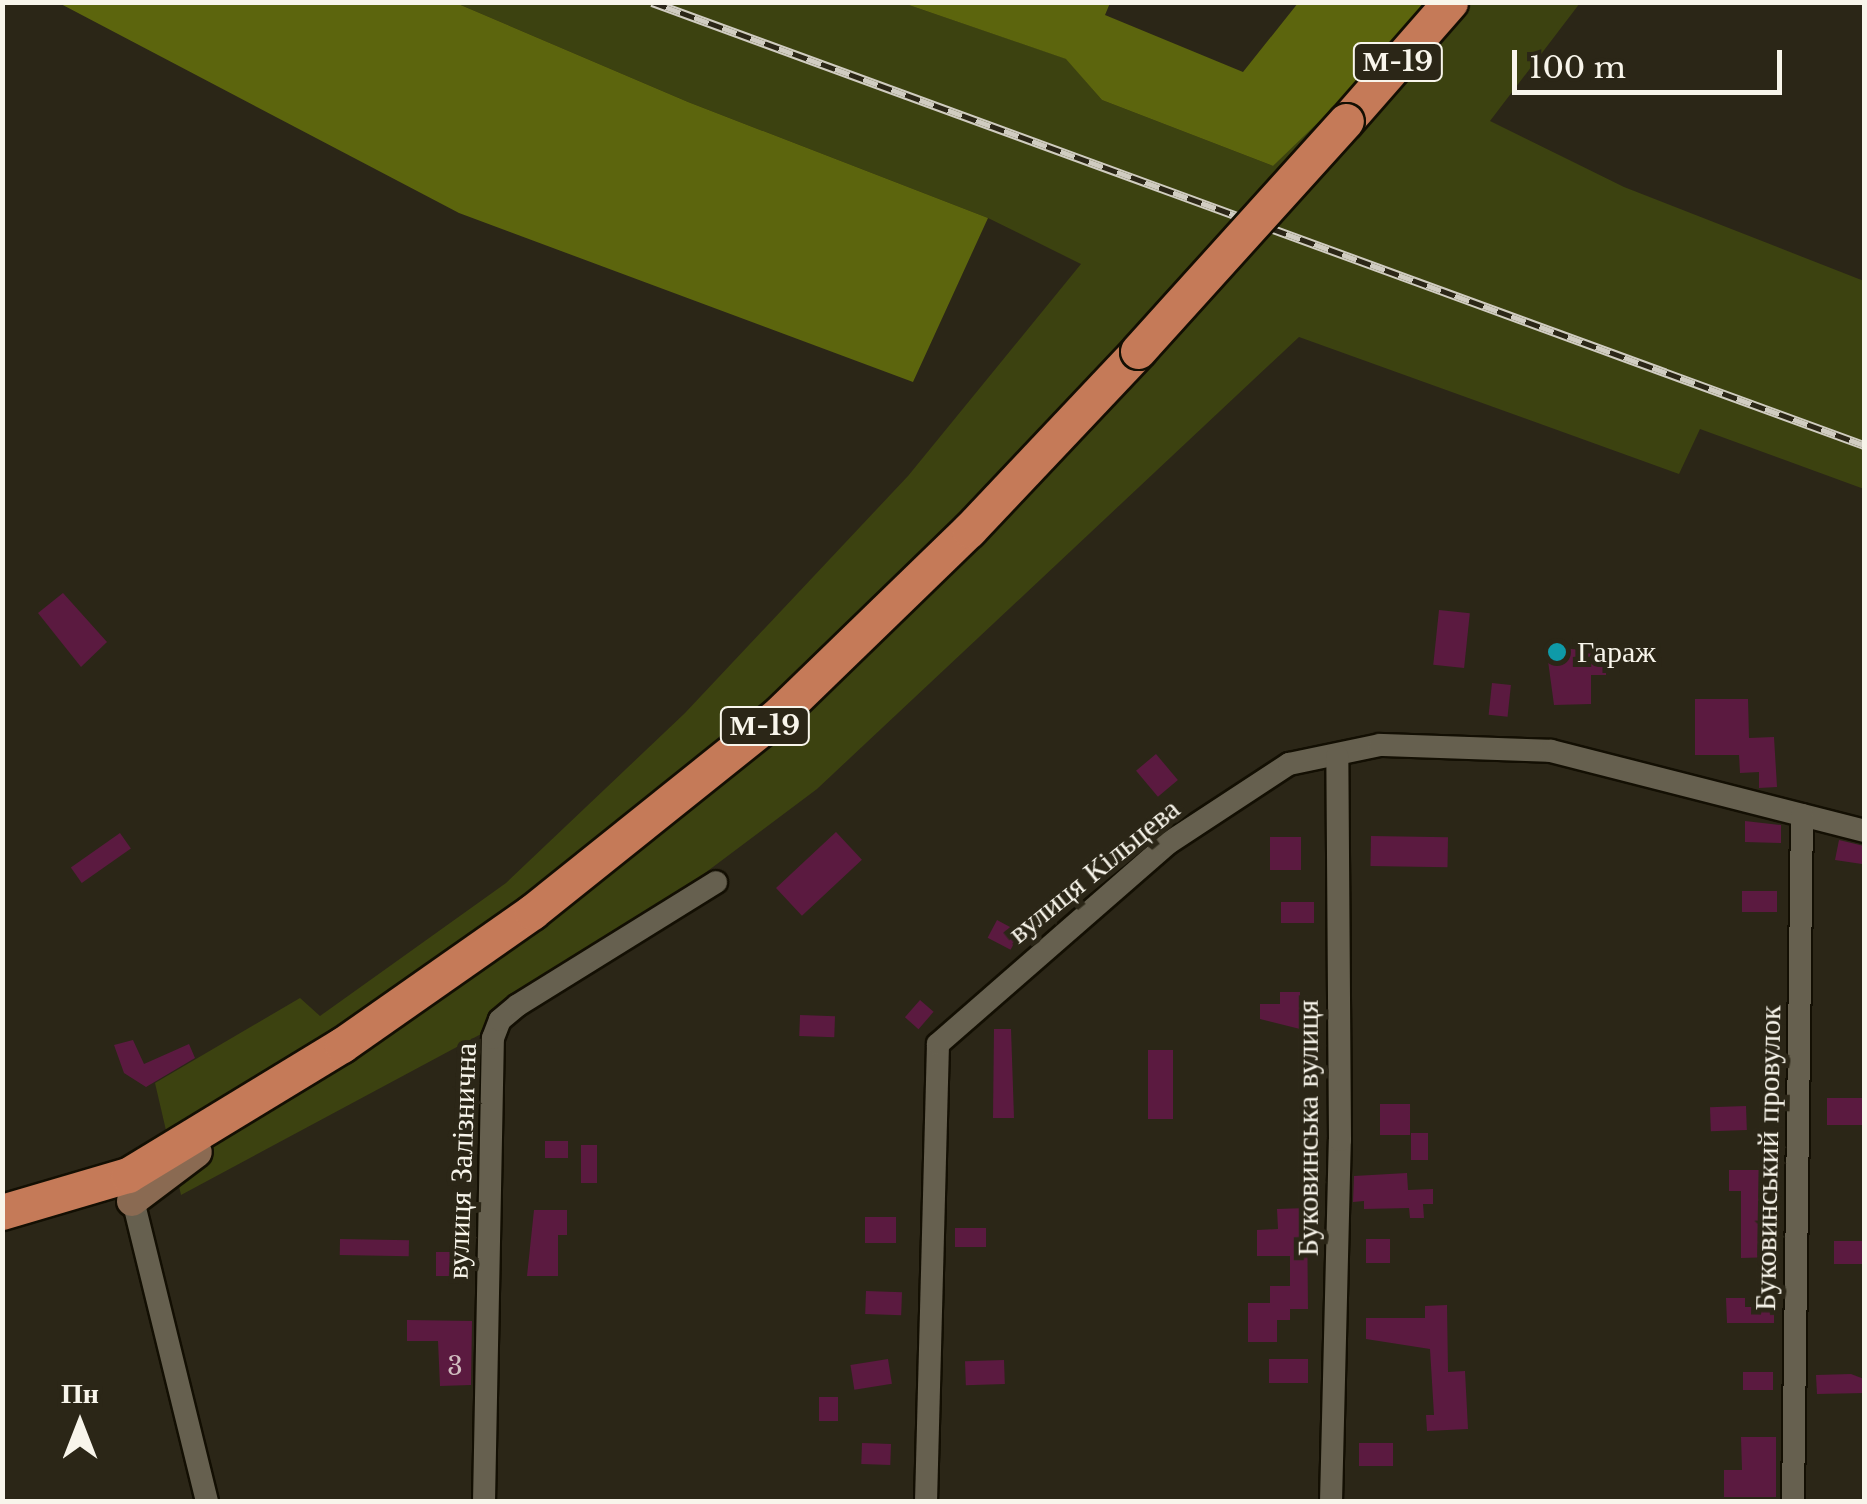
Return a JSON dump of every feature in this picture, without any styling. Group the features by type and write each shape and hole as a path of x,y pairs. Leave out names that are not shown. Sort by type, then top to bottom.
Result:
{"highway":[{"name":"М-19","path":"2,1212 130,1188 342,1045 578,878 780,714 969,530 1138,350 1450,2"}],"street":[{"name":"вулиця Кільцева","path":"926,1502 930,1230 944,1034 1167,844 1289,764 1380,745 1551,751 1864,830"},
{"name":"Буковинська вулиця","path":"1332,1502 1340,1140 1337,756"},
{"name":"Буковинський провулок","path":"1793,1502 1802,815"},
{"name":"вулиця Залізнична","path":"484,1502 493,1038 500,1020 518,1005 716,882"},
{"path":"130,1188 162,1301 207,1502"}],"green space":[{"path":"59,3 456,3 688,102 988,218 913,382 459,213"},
{"path":"456,3 903,3 1067,59 1102,100 1273,166 1431,3 1580,3 1490,121 1624,187 1864,281 1864,489 1700,429 1679,474 1299,337 817,789 513,1017 181,1195 155,1083 300,998 320,1016 506,883 685,713 908,476 1081,264 988,218 688,102"},
{"path":"903,3 1110,3 1105,15 1243,72 1298,3 1431,3 1396,47 1273,166 1102,100 1066,59"}],"building":[{"path":"63,593 107,642 81,667 38,613"},
{"path":"1439,610 1470,613 1464,668 1433,665"},
{"path":"1546,646 1606,653 1606,675 1591,675 1591,704 1554,705"},
{"path":"1492,683 1511,685 1508,717 1489,715"},
{"path":"1695,699 1748,699 1749,738 1774,737 1777,787 1759,788 1759,772 1740,773 1739,755 1695,755"},
{"path":"1156,754 1178,780 1158,797 1136,771"},
{"path":"1745,821 1781,825 1781,843 1745,842"},
{"path":"836,832 862,860 802,916 776,888"},
{"path":"120,833 131,849 82,883 71,867"},
{"path":"1371,836 1448,837 1447,867 1370,866"},
{"path":"1270,837 1301,837 1301,870 1270,870"},
{"path":"1839,840 1864,846 1862,864 1835,860"},
{"path":"1742,891 1777,891 1777,912 1742,912"},
{"path":"1281,902 1314,902 1314,923 1281,923"},
{"path":"997,920 1020,932 1011,950 988,938"},
{"path":"1280,992 1300,992 1300,1029 1260,1019 1260,1004 1280,1004"},
{"path":"920,1000 934,1012 918,1029 905,1017"},
{"path":"800,1015 835,1016 834,1037 799,1036"},
{"path":"994,1029 1011,1029 1014,1118 993,1118"},
{"path":"133,1040 144,1064 189,1044 195,1058 146,1087 124,1073 114,1045"},
{"path":"1148,1050 1173,1050 1173,1119 1148,1119"},
{"path":"1827,1098 1864,1098 1864,1125 1827,1125"},
{"path":"1380,1104 1410,1104 1410,1135 1380,1135"},
{"path":"1746,1106 1747,1130 1711,1131 1710,1107"},
{"path":"1411,1133 1428,1133 1428,1160 1411,1160"},
{"path":"545,1141 568,1141 568,1158 545,1158"},
{"path":"581,1145 597,1145 597,1183 581,1183"},
{"path":"1729,1170 1774,1170 1774,1191 1765,1191 1764,1237 1775,1237 1775,1257 1741,1258 1741,1191 1729,1191"},
{"path":"1407,1173 1408,1190 1433,1189 1433,1204 1423,1204 1424,1218 1410,1218 1409,1208 1364,1209 1364,1201 1353,1202 1354,1176"},
{"path":"1307,1208 1308,1309 1290,1309 1290,1320 1277,1320 1277,1342 1248,1342 1248,1303 1270,1303 1270,1286 1290,1286 1290,1256 1257,1256 1257,1230 1278,1229 1277,1209"},
{"path":"534,1210 567,1210 567,1235 558,1235 558,1276 527,1276"},
{"path":"865,1217 896,1217 896,1243 865,1243"},
{"path":"955,1228 986,1228 986,1247 955,1247"},
{"path":"340,1239 409,1240 409,1256 340,1255"},
{"path":"1366,1239 1390,1239 1390,1263 1366,1263"},
{"path":"1834,1241 1864,1241 1864,1264 1834,1264"},
{"path":"436,1252 467,1252 467,1276 436,1276"},
{"path":"866,1291 902,1292 901,1315 865,1314"},
{"path":"1726,1298 1745,1298 1745,1307 1774,1307 1774,1323 1727,1323"},
{"path":"1447,1305 1448,1372 1465,1371 1468,1429 1427,1431 1426,1415 1434,1415 1430,1349 1366,1339 1366,1318 1425,1318 1425,1306"},
{"path":"407,1320 472,1321 471,1385 440,1386 438,1341 407,1341"},
{"path":"888,1359 892,1384 854,1390 850,1365"},
{"path":"1269,1359 1308,1359 1308,1383 1269,1383"},
{"path":"1004,1360 1005,1384 966,1385 965,1361"},
{"path":"1743,1372 1773,1372 1773,1390 1743,1390"},
{"path":"1851,1374 1864,1379 1864,1393 1817,1394 1816,1375"},
{"path":"819,1397 838,1397 838,1421 819,1421"},
{"path":"1741,1437 1776,1437 1776,1497 1724,1497 1724,1470 1742,1470"},
{"path":"862,1443 891,1444 890,1465 861,1464"},
{"path":"1359,1443 1393,1443 1393,1466 1359,1466"}],"railway":[{"path":"652,2 1864,445"}],"place":[{"name":"Гараж","path":"1557,652"}]}
